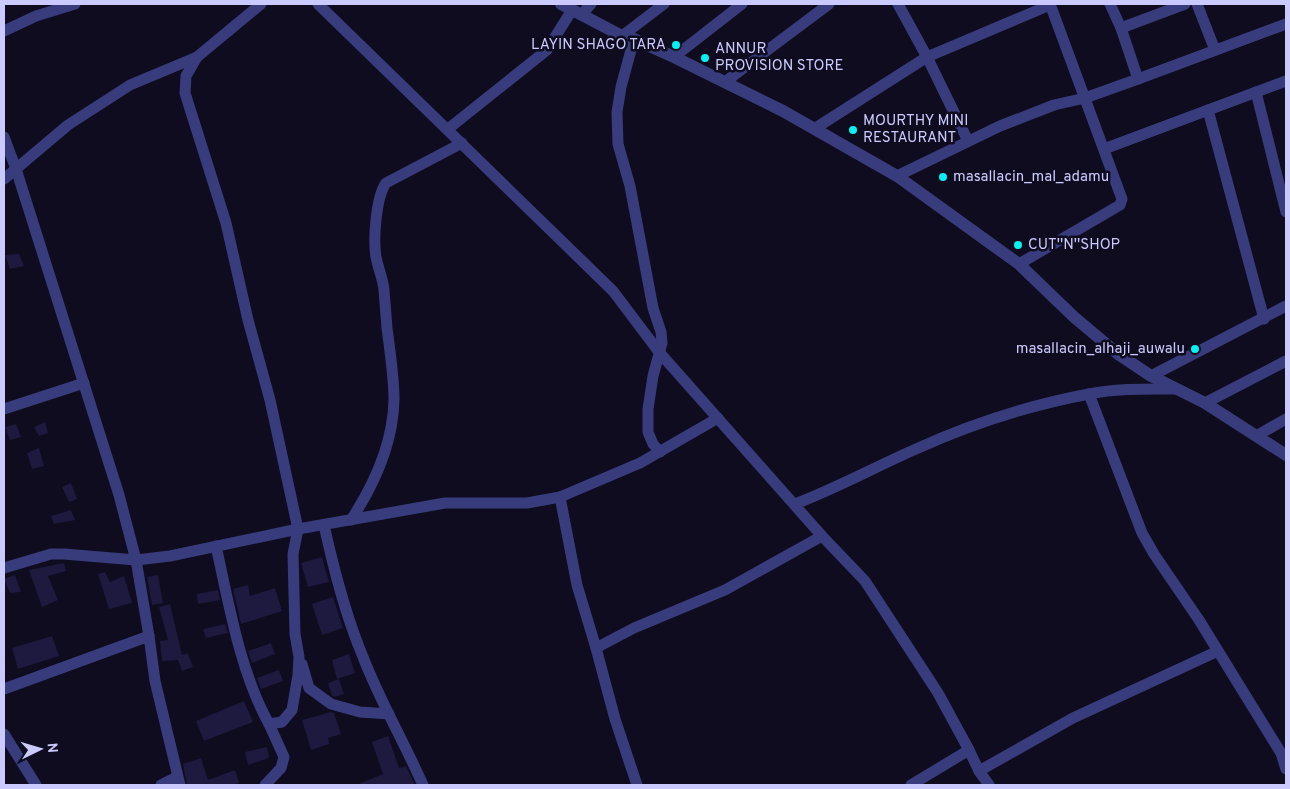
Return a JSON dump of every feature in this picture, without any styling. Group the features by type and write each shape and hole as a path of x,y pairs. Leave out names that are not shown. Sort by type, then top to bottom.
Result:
{"street":[{"path":"4,31 36,16 75,4"},
{"path":"4,179 68,125 130,85 197,57 261,4"},
{"path":"318,4 613,291 659,352 822,536 865,581 938,694 979,771 989,785"},
{"path":"448,129 547,50 572,9 591,4"},
{"path":"660,452 653,444 648,432 648,409 653,376 662,343 661,332 653,308 630,186 618,144 617,112 628,37 664,4"},
{"path":"674,57 742,4"},
{"path":"726,82 829,4"},
{"path":"898,4 927,57 968,142"},
{"path":"814,129 927,57 1050,4 1122,199 1120,205 1019,264"},
{"path":"1110,4 1121,28 1138,79"},
{"path":"1121,28 1185,4"},
{"path":"1197,4 1214,50"},
{"path":"572,9 726,82 897,176 1019,264 1074,317 1118,354 1151,376 1205,403 1286,455"},
{"path":"897,176 1000,126 1054,105 1085,98 1286,24"},
{"path":"197,57 186,76 185,93 226,223 248,320 270,400 298,529 293,554 295,634 299,657 309,688 331,704 360,712 389,714"},
{"path":"1104,149 1286,81"},
{"path":"1256,92 1286,212"},
{"path":"1208,110 1264,319"},
{"path":"4,137 16,169 119,495 136,560 155,681 178,781 161,785"},
{"path":"351,520 377,475 392,423 394,400 391,354 384,288 376,256 375,233 382,189 386,183 462,143"},
{"path":"1151,376 1286,306"},
{"path":"1205,403 1286,361"},
{"path":"4,409 84,383"},
{"path":"795,504 829,491 916,448 997,417 1089,394 1125,389 1176,389"},
{"path":"1089,394 1142,533 1281,753 1286,769"},
{"path":"4,568 51,554 136,560 170,556 298,529 446,503 527,503 560,497 640,463 718,418"},
{"path":"1256,436 1286,419"},
{"path":"560,497 577,585 615,719 637,785"},
{"path":"324,525 343,604 365,664 424,785"},
{"path":"596,648 634,628 725,590 822,536"},
{"path":"216,546 237,639 260,708 284,756 281,768 265,785"},
{"path":"4,689 149,636"},
{"path":"979,771 1073,718 1218,651"},
{"path":"269,724 282,722 292,710 299,657"},
{"path":"4,734 36,785"},
{"path":"911,785 969,750"}],"building":[{"path":"19,254 24,266 10,269 5,255"},
{"path":"45,422 48,433 39,436 34,427"},
{"path":"16,424 21,437 10,440 5,427"},
{"path":"39,448 44,466 32,469 27,453"},
{"path":"71,483 77,499 69,502 62,487"},
{"path":"71,510 75,520 54,524 51,516"},
{"path":"322,557 329,582 308,587 301,563"},
{"path":"64,563 66,571 48,576 58,600 42,607 29,570"},
{"path":"105,572 110,582 124,576 132,603 109,609 98,574"},
{"path":"15,575 21,592 10,593 4,579"},
{"path":"158,575 163,603 152,605 147,577"},
{"path":"248,585 250,596 275,588 282,611 241,624 233,589"},
{"path":"218,590 220,600 198,604 197,594"},
{"path":"333,597 343,628 322,635 312,604"},
{"path":"170,604 182,655 188,653 193,667 182,671 178,660 162,661 160,641 168,640 159,607"},
{"path":"225,624 228,633 206,638 203,629"},
{"path":"52,636 59,656 18,669 12,648"},
{"path":"271,643 275,654 252,663 248,651"},
{"path":"349,654 355,673 337,679 332,660"},
{"path":"279,670 283,681 261,689 257,678"},
{"path":"339,679 344,694 334,697 328,683"},
{"path":"244,701 253,722 204,741 196,721"},
{"path":"331,712 334,713 341,734 328,738 329,744 311,750 302,720"},
{"path":"388,736 399,768 406,766 415,785 356,785 383,774 372,742"},
{"path":"267,747 269,758 248,765 245,752"},
{"path":"201,758 208,780 235,770 239,783 233,785 187,785 183,764"}],"place":[{"name":"LAYIN SHAGO TARA","path":"676,45"},
{"name":"ANNUR PROVISION STORE","path":"705,58"},
{"name":"MOURTHY MINI RESTAURANT","path":"853,130"},
{"name":"masallacin_mal_adamu","path":"943,177"},
{"name":"CUT''N''SHOP","path":"1018,245"},
{"name":"masallacin_alhaji_auwalu","path":"1195,349"}]}
